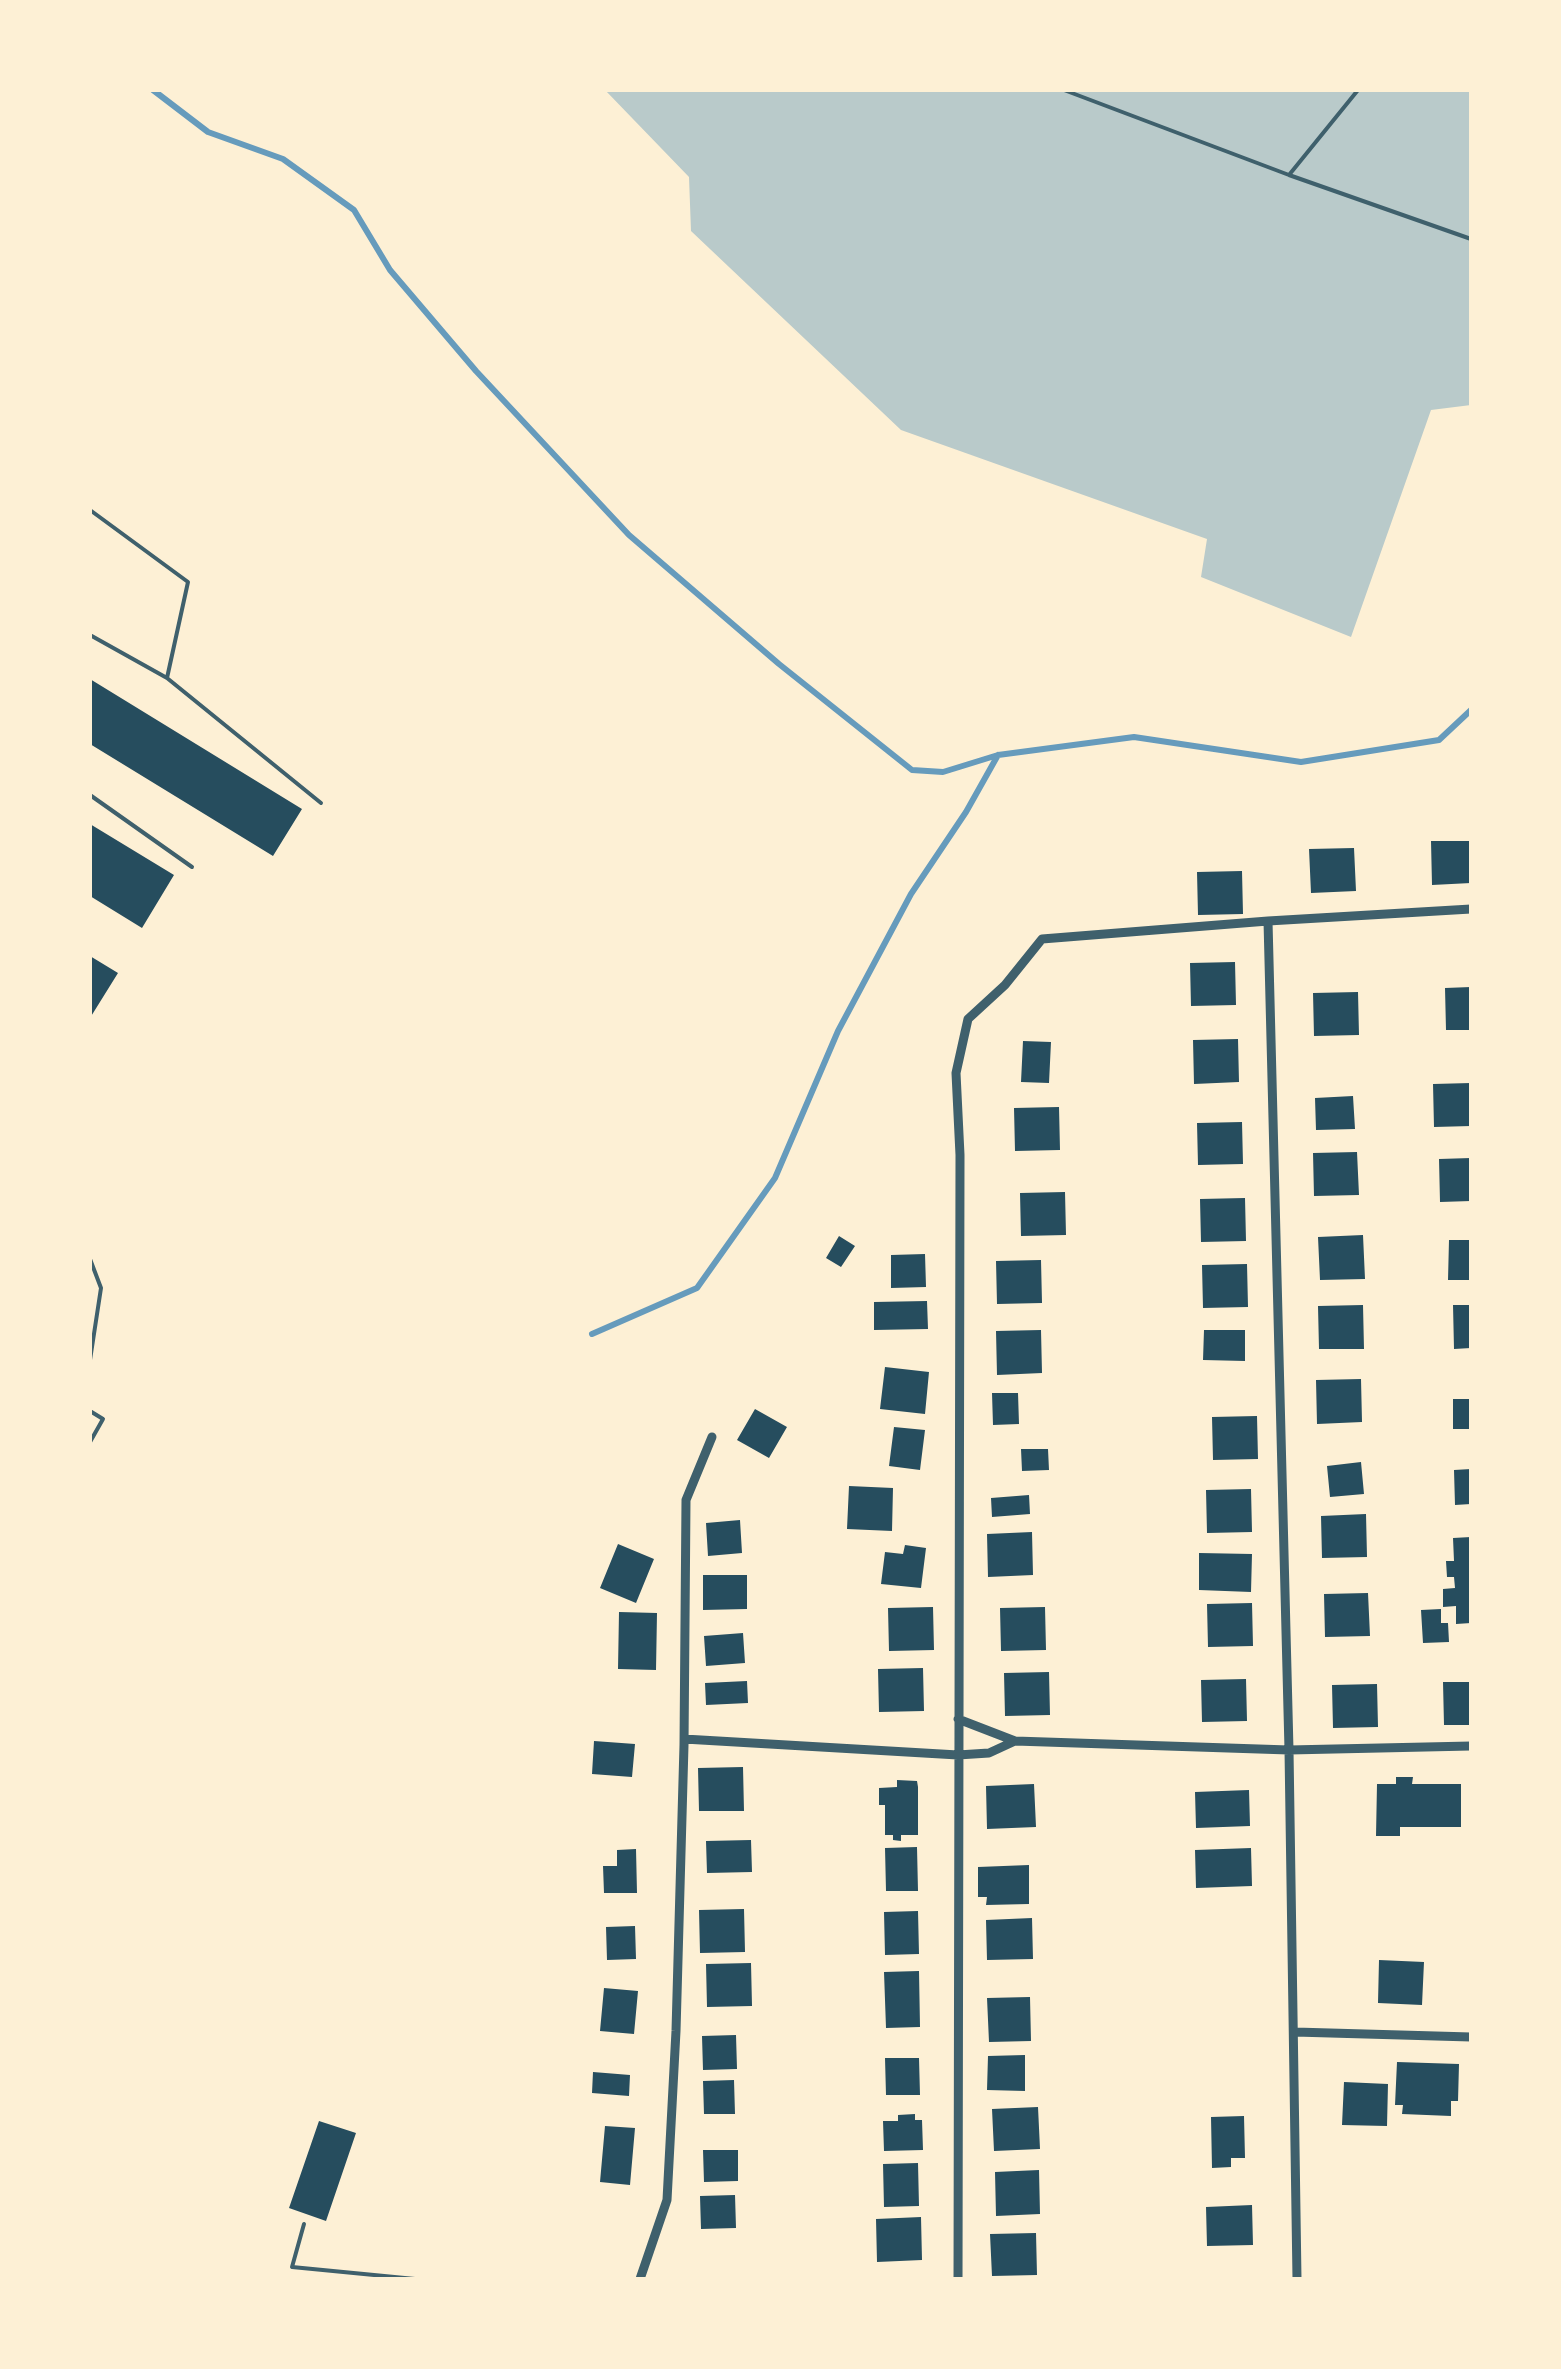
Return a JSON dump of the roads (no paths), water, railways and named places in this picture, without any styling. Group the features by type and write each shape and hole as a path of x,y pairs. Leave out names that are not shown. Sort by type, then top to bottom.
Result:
{"street":[{"path":"958,2279 960,1155 956,1073 968,1019 1005,984 1042,939 1471,909"},
{"path":"1268,921 1290,1750 1297,2279"},
{"path":"640,2279 667,2200 684,1740 686,1500 712,1437"},
{"path":"958,1719 1015,1742 1290,1750 1471,1746"},
{"path":"684,1740 958,1755 989,1753 1015,1742"},
{"path":"1295,2032 1471,2037"}],"lane":[{"path":"1064,90 1471,239"},
{"path":"1289,175 1358,90"},
{"path":"90,510 188,582 167,678"},
{"path":"90,635 167,678 321,803"},
{"path":"90,795 192,867"},
{"path":"90,1259 101,1288 90,1360"},
{"path":"90,1411 103,1419 90,1442"},
{"path":"304,2224 292,2267 415,2279"}],"waterway":[{"path":"153,90 208,132 283,159 354,210 390,270 476,371 629,535 779,664 912,770 943,772 998,755 1134,737 1301,762 1439,740 1471,710"},
{"path":"592,1334 697,1288 775,1178 838,1031 911,894 966,812 998,755"}]}
